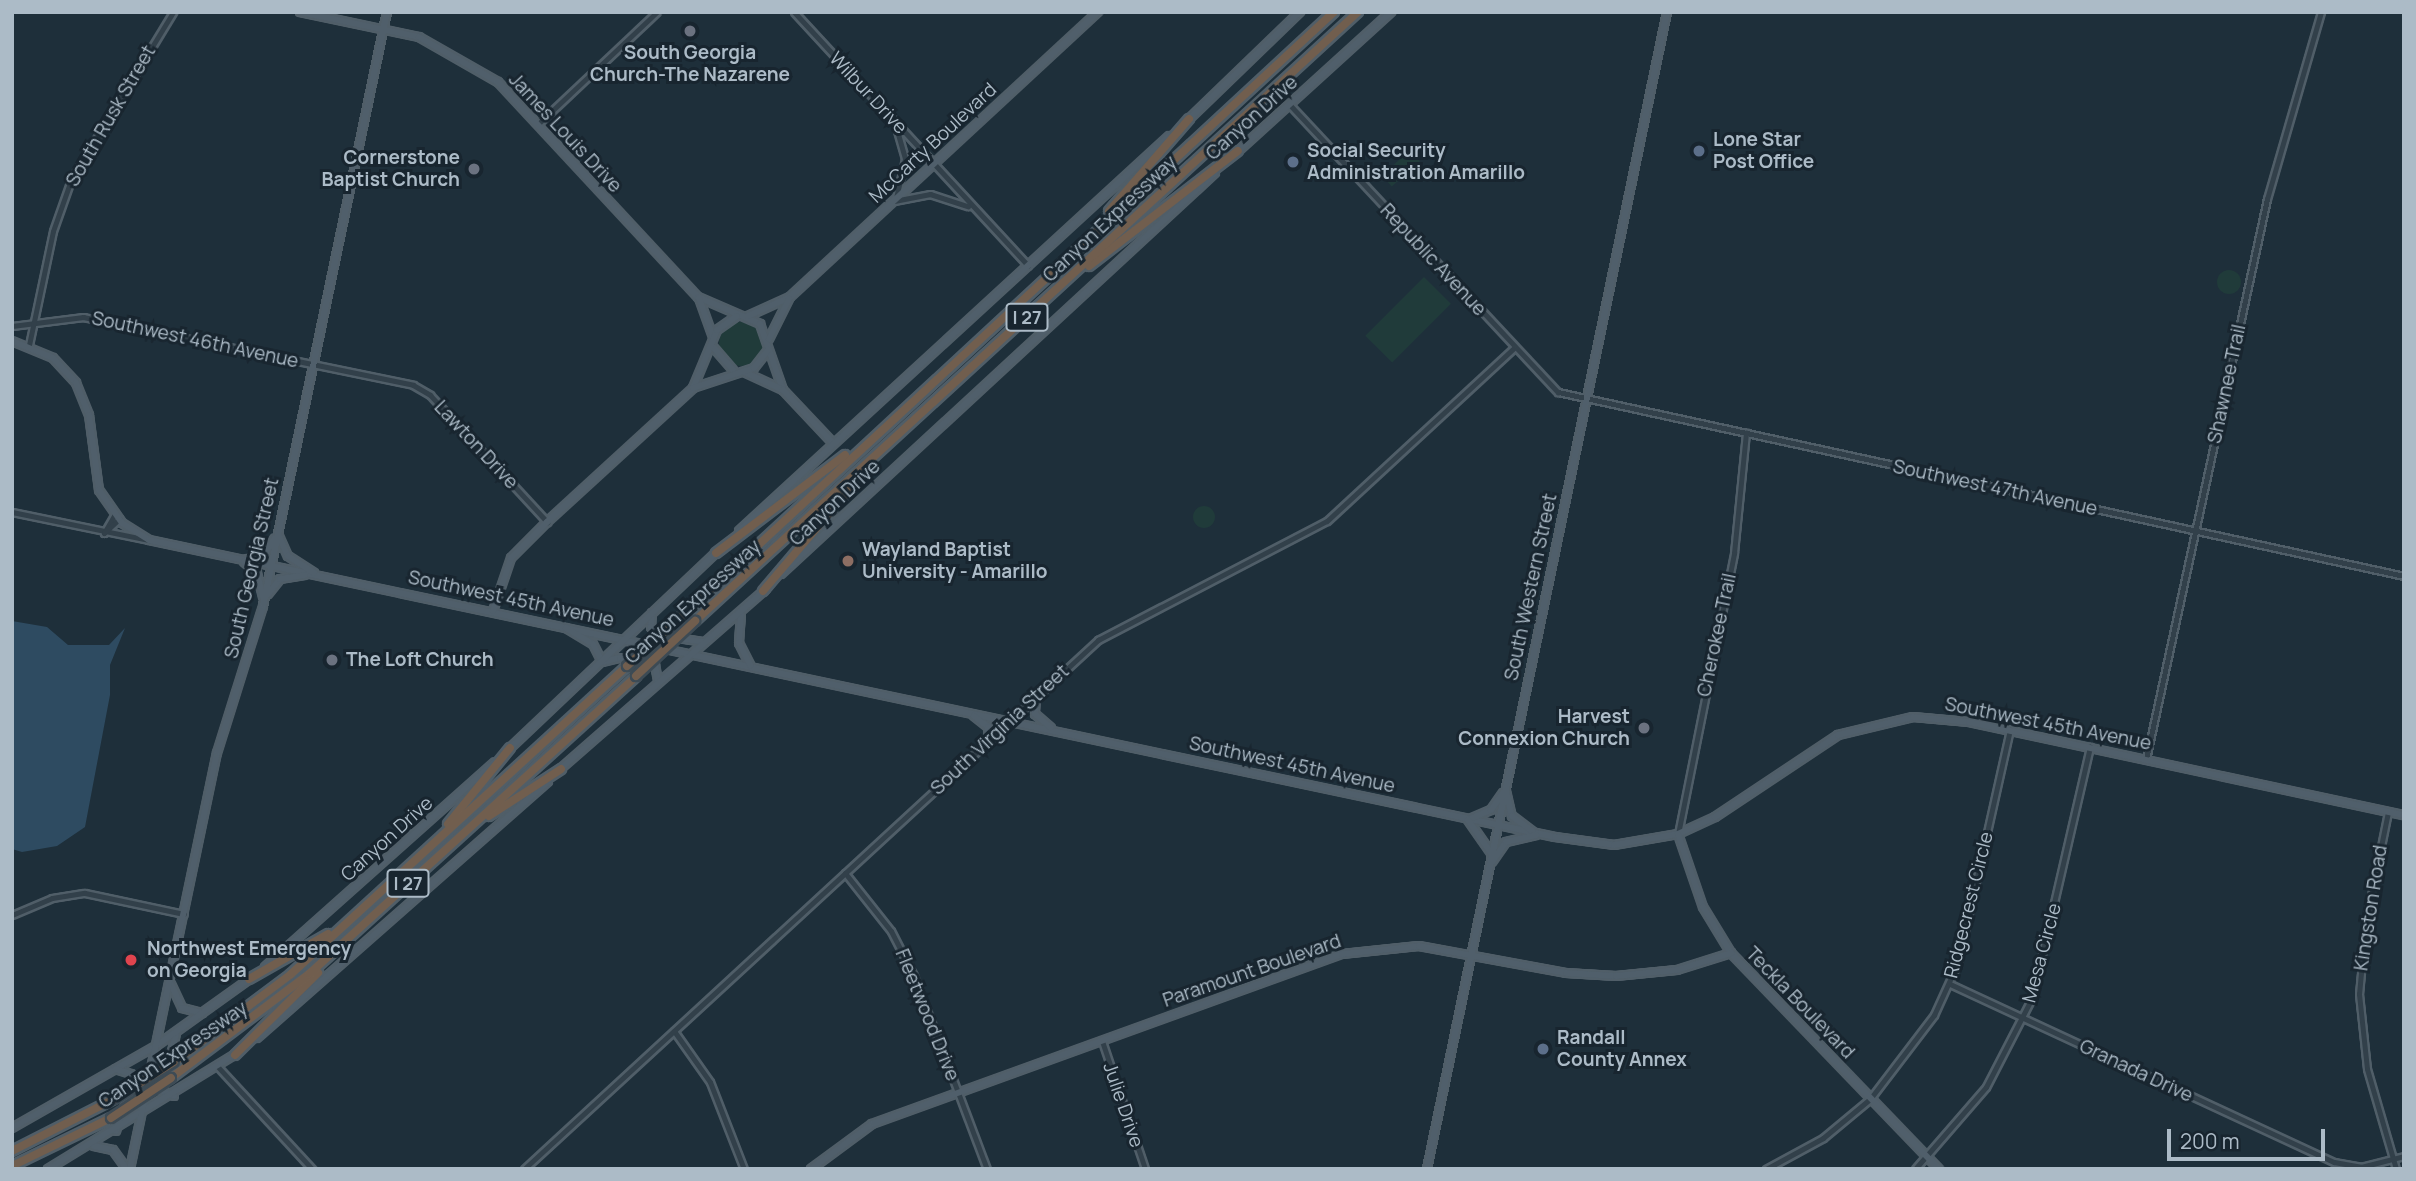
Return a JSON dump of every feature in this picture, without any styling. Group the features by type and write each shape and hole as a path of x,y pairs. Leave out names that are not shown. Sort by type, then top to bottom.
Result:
{"highway":[{"name":"Canyon Expressway","path":"12,1151 114,1098 174,1062 345,923 686,612 1334,12"},
{"name":"Canyon Expressway","path":"12,1166 111,1118 263,1013 858,474 1358,12"},
{"path":"1096,230 1189,118"},
{"path":"1048,297 1238,151"},
{"path":"716,553 902,410"},
{"path":"764,591 858,474"},
{"path":"425,851 510,748"},
{"path":"445,850 561,769"},
{"path":"249,979 345,923"},
{"path":"235,1055 345,941"}],"main road":[{"name":"James Louis Drive","path":"300,12 384,29 452,51 498,82 698,297 720,362 783,390 833,443"},
{"name":"South Georgia Street","path":"129,1169 217,754 263,606 387,12"},
{"name":"McCarty Boulevard","path":"693,388 726,320 744,316 790,297 1098,12"},
{"name":"Canyon Drive","path":"12,1128 156,1046 249,979 510,748 833,443 1189,118 1300,12"},
{"name":"Canyon Drive","path":"48,1169 115,1133 174,1096 235,1055 313,995 658,681 741,612 1391,12"},
{"name":"South Western Street","path":"1427,1169 1667,12"},
{"name":"James Louis Drive","path":"698,297 760,324 783,390"},
{"name":"McCarty Boulevard","path":"693,388 758,365 790,297"},
{"path":"12,341 29,345 61,366 84,398 96,479 117,516 149,540"},
{"path":"494,611 511,558 693,388"},
{"path":"239,559 263,557 278,533"},
{"path":"278,533 288,556 316,575"},
{"name":"Southwest 45th Avenue","path":"149,540 625,638 1538,834 1614,845 1678,834 1716,817 1816,746 1858,727 1929,717 2010,730 2404,815"},
{"path":"239,559 257,573 263,606"},
{"path":"263,606 280,579 316,575"},
{"path":"653,611 651,627 658,635 707,642"},
{"path":"741,612 738,643 752,666"},
{"path":"561,625 593,644 602,662 620,658 655,666 658,681"},
{"path":"1036,698 1038,719 1055,732"},
{"path":"970,713 988,727 988,741"},
{"path":"1491,862 1486,839 1466,819 1492,810 1505,790"},
{"path":"1505,790 1512,816 1538,834"},
{"path":"1491,862 1506,842 1538,834"},
{"name":"Teckla Boulevard","path":"1678,834 1703,907 1731,953 1939,1169"},
{"name":"Paramount Boulevard","path":"811,1169 858,1131 1342,954 1395,946 1472,954 1616,976 1677,970 1731,953"},
{"path":"170,980 182,1008 204,1012"},
{"path":"174,1096 163,1091 164,1073 179,1030"},
{"path":"115,1069 128,1072 132,1084 115,1133"},
{"path":"92,1146 113,1150 129,1169"}],"street":[{"name":"South Rusk Street","path":"29,345 53,231 71,180 173,12"},
{"path":"538,124 657,12"},
{"name":"Wilbur Drive","path":"794,12 1028,266"},
{"name":"Shawnee Trail","path":"2146,759 2267,199 2322,12"},
{"name":"Republic Avenue","path":"1290,105 1552,388 1586,400"},
{"path":"893,121 905,159 894,201 941,195 975,210"},
{"name":"Southwest 46th Avenue","path":"12,326 35,320 83,317 314,364"},
{"name":"South Virginia Street","path":"524,1169 988,741 1122,624 1274,554 1327,522 1514,348"},
{"name":"Lawton Drive","path":"314,364 407,384 430,395 547,522"},
{"name":"Southwest 47th Avenue","path":"1586,400 2404,576"},
{"name":"Cherokee Trail","path":"1678,834 1734,553 1746,433"},
{"path":"12,512 104,533 149,540"},
{"path":"88,529 117,516"},
{"path":"104,533 117,516"},
{"path":"104,533 106,523"},
{"name":"Ridgecrest Circle","path":"1766,1169 1823,1138 1870,1099 1910,1053 1950,984 2010,730"},
{"name":"Mesa Circle","path":"1915,1169 1969,1110 2023,1018 2039,977 2090,747"},
{"name":"Kingston Road","path":"2388,812 2364,931 2359,994 2367,1069 2396,1169"},
{"name":"Fleetwood Drive","path":"845,873 891,931 914,975 987,1169"},
{"path":"12,915 52,898 85,893 184,914"},
{"name":"Granada Drive","path":"1950,984 2334,1162 2361,1167 2404,1156"},
{"path":"674,1031 710,1082 744,1169"},
{"name":"Julie Drive","path":"1102,1041 1145,1169"},
{"path":"218,1067 312,1169"}],"green space":[{"path":"1410,150 1420,161 1392,187 1382,175"},
{"path":"2229,270 2237,274 2241,282 2237,290 2229,294 2221,290 2217,282 2221,274"},
{"path":"1424,277 1451,304 1392,363 1365,336"},
{"path":"741,322 750,323 757,328 762,335 762,353 757,360 750,365 741,366 732,365 725,360 720,353 719,344 720,335 725,328 732,323"},
{"path":"1204,506 1212,509 1215,517 1212,525 1204,528 1196,525 1193,517 1196,509"}],"water":[{"path":"12,621 47,627 68,645 109,645 125,628 110,665 110,695 85,827 57,846 22,852 12,849"}],"place":[{"name":"South Georgia Church-The Nazarene","path":"690,31"},
{"name":"Lone Star Post Office","path":"1699,151"},
{"name":"Social Security Administration Amarillo","path":"1293,162"},
{"name":"Cornerstone Baptist Church","path":"474,169"},
{"name":"Wayland Baptist University - Amarillo","path":"848,561"},
{"name":"The Loft Church","path":"332,660"},
{"name":"Harvest Connexion Church","path":"1644,728"},
{"name":"Northwest Emergency on Georgia","path":"131,960"},
{"name":"Randall County Annex","path":"1543,1049"}]}
